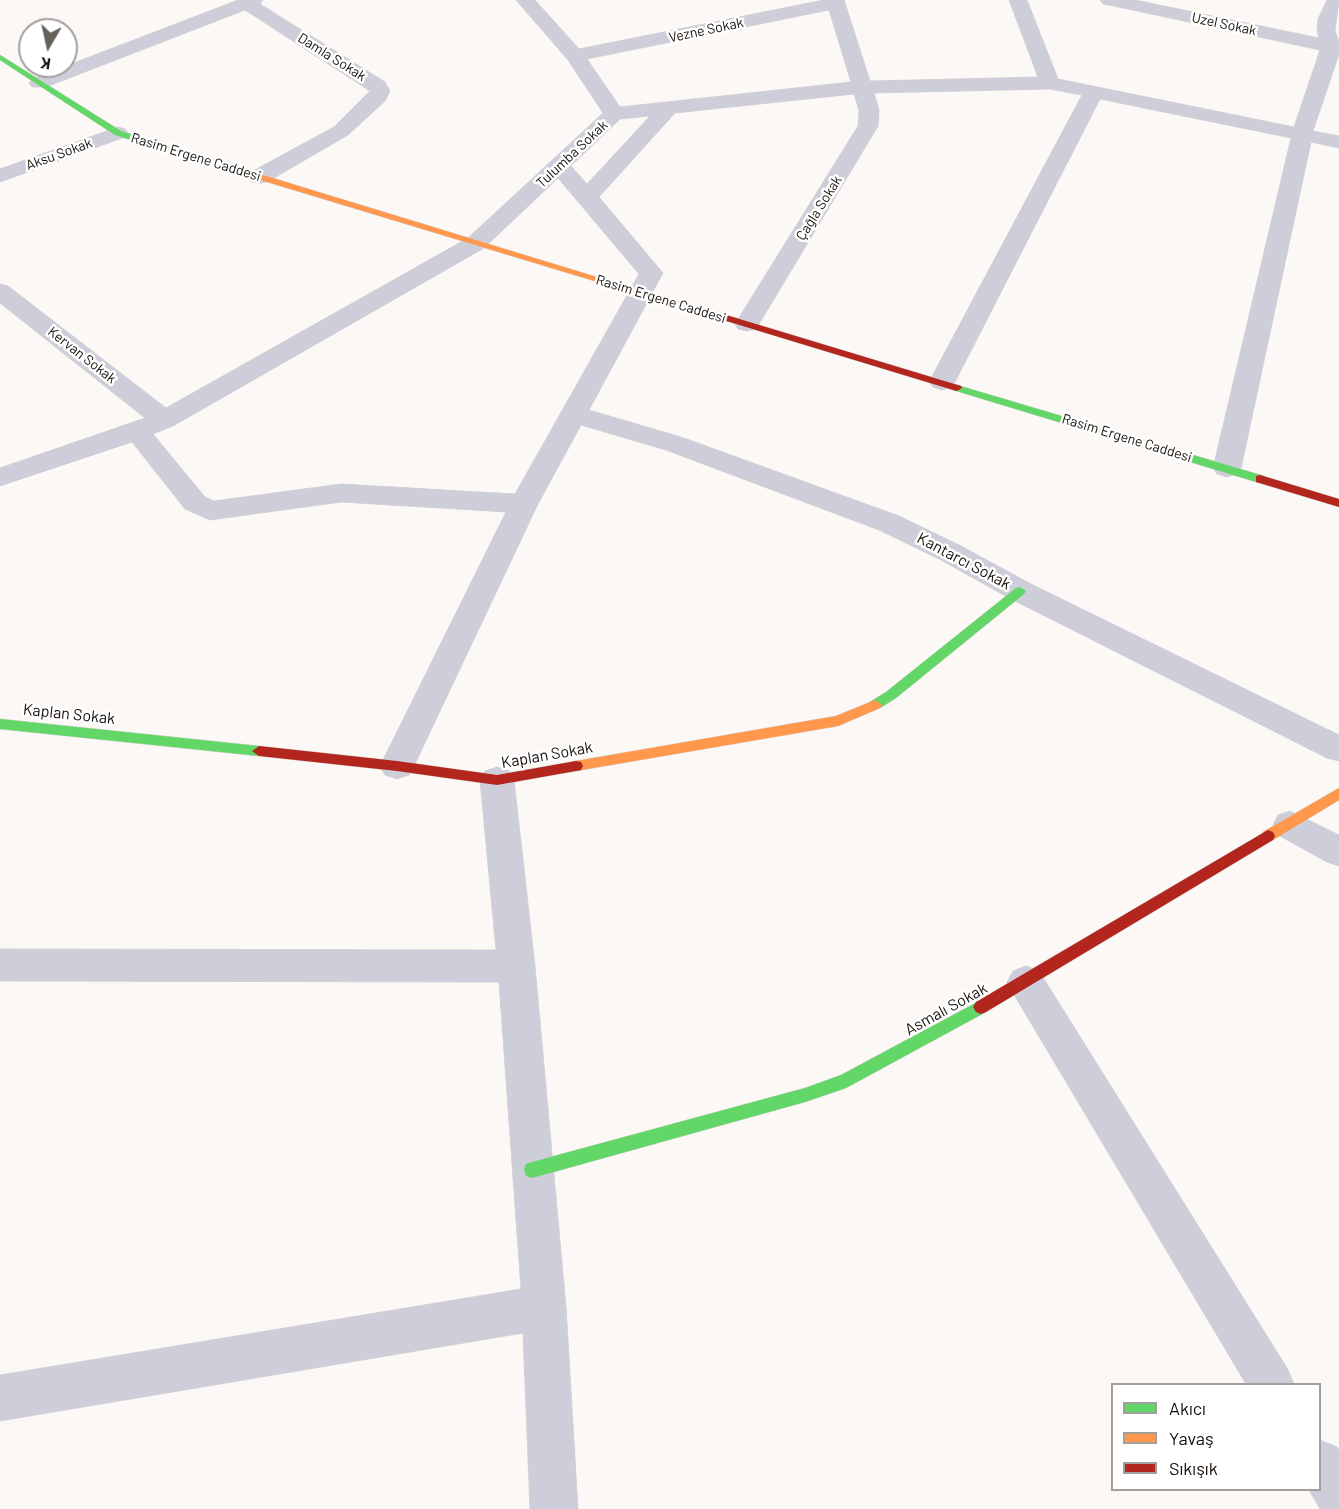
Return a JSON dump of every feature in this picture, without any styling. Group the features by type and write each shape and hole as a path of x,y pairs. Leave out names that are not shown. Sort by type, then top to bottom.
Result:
{"main road":[{"name":"Rasim Ergene Caddesi","path":"0,57 118,133 1339,503"},
{"name":"Kaplan Sokak","path":"0,724 397,766 497,780 838,720 866,710 891,694 1020,591"},
{"name":"Asmalı Sokak","path":"532,1170 805,1095 846,1081 888,1060 1026,982 1339,794"}],"street":[{"name":"Tulumba Sokak","path":"0,477 164,420 476,243 614,114 575,56 525,0"},
{"path":"1018,0 1050,83"},
{"name":"Uzel Sokak","path":"1109,0 1336,45"},
{"path":"1227,468 1302,134 1336,45 1326,32 1327,19 1336,0"},
{"path":"39,83 250,2"},
{"name":"Damla Sokak","path":"250,2 378,86 380,91 378,97 342,131 260,177"},
{"name":"Vezne Sokak","path":"575,56 836,2"},
{"name":"Çağla Sokak","path":"747,324 868,126 869,110 836,2"},
{"path":"614,114 861,87 1050,83 1339,142"},
{"path":"942,382 1093,93"},
{"path":"587,197 669,108"},
{"name":"Aksu Sokak","path":"0,176 118,133"},
{"path":"397,766 524,504 651,273 560,166"},
{"name":"Kervan Sokak","path":"0,291 164,420"},
{"name":"Kantarcı Sokak","path":"573,414 675,444 844,505 940,548 1020,591 1339,749"},
{"path":"137,431 195,503 210,512 341,493 524,504"},
{"path":"497,780 516,966 544,1307 555,1509"},
{"path":"1290,825 1339,852"},
{"path":"0,965 516,966"},
{"path":"1026,982 1270,1383"},
{"path":"0,1398 544,1307"},
{"path":"1321,1466 1339,1496"}],"traffic: fast":[{"path":"0,57 118,133 237,170"},
{"path":"957,388 1260,479"},
{"path":"875,705 891,695 1020,591"},
{"path":"0,724 259,751"},
{"path":"532,1170 805,1095 846,1081 981,1007"}],"traffic: slow":[{"path":"237,170 680,304"},
{"path":"576,766 838,721 875,705"},
{"path":"1268,836 1339,793"}],"traffic: jam":[{"path":"680,304 957,388"},
{"path":"1260,479 1339,503"},
{"path":"259,751 397,766 497,780 576,766"},
{"path":"981,1007 1268,836"}]}
